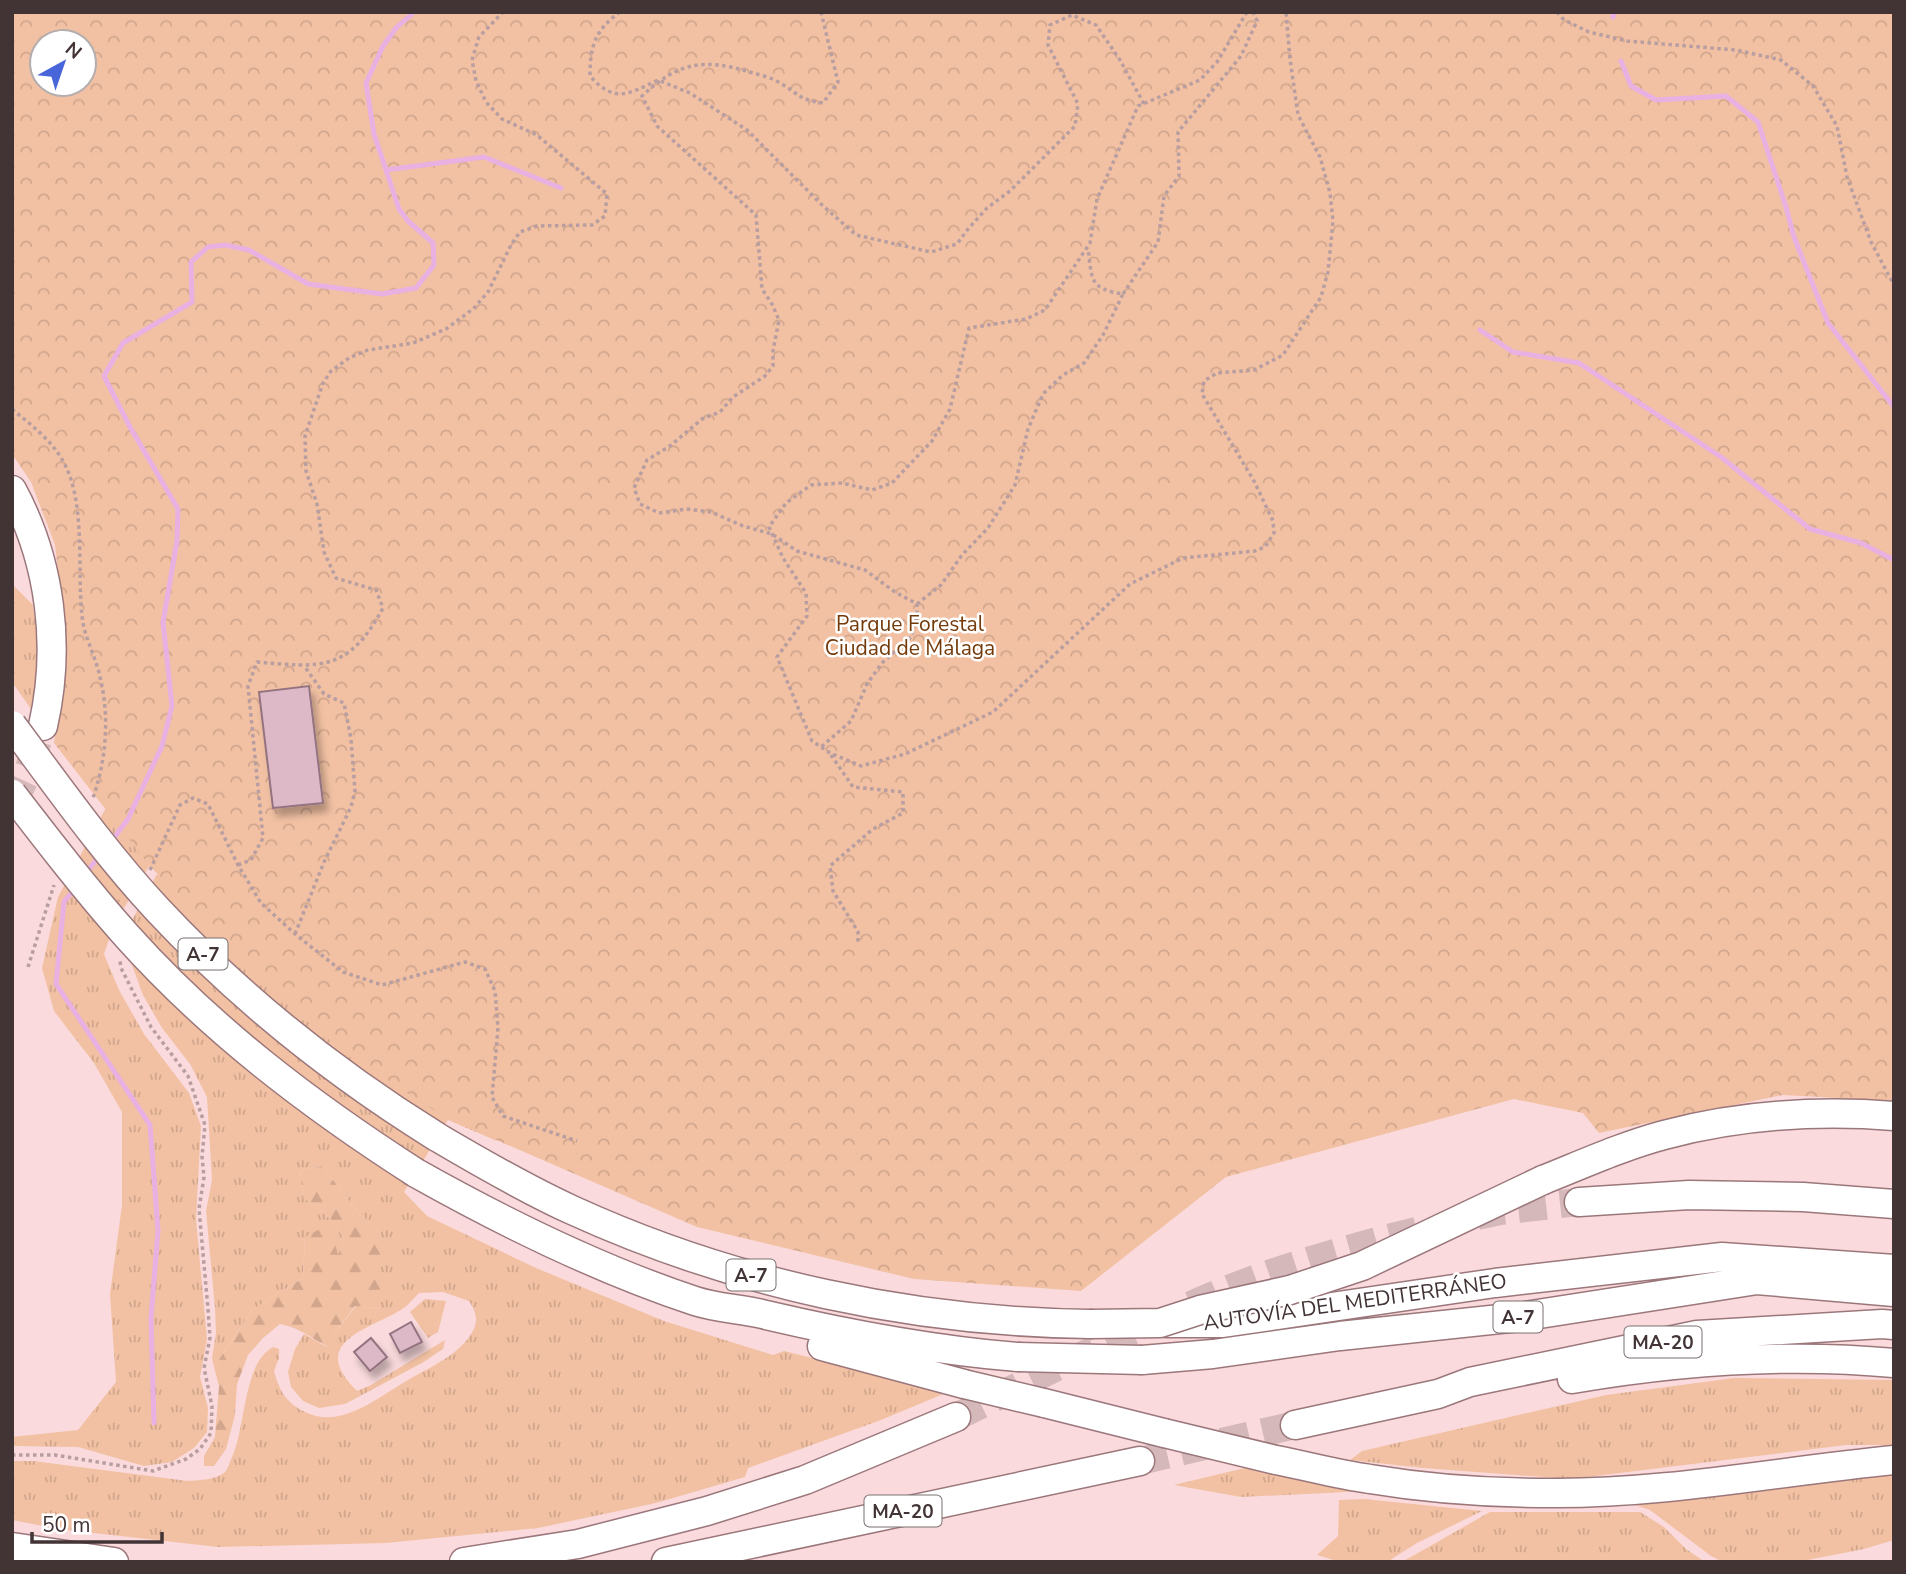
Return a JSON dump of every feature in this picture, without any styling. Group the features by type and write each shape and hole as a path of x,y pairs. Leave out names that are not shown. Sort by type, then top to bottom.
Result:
{"highway":[{"path":"12,490 38,549 49,600 51,692 43,726"},
{"name":"AUTOVÍA DEL MEDITERRÁNEO","path":"12,725 99,842 157,909 275,1022 332,1067 385,1105 504,1176 573,1210 654,1243 738,1272 878,1305 966,1317 1090,1324 1223,1323 1495,1283 1722,1257 1894,1269"},
{"name":"AUTOVÍA DEL MEDITERRÁNEO","path":"12,794 63,861 119,926 190,1000 247,1052 308,1101 416,1173 546,1241 615,1271 698,1302 738,1308 887,1342 971,1354 1142,1360 1519,1317 1757,1280 1894,1292"},
{"path":"1160,1323 1200,1310 1290,1290 1362,1266 1543,1180 1614,1151 1664,1135 1717,1123 1807,1114 1894,1116"},
{"path":"1578,1202 1689,1195 1803,1197 1894,1204"},
{"path":"698,1302 736,1323 964,1384 1276,1460 1369,1479 1421,1486 1489,1492 1552,1493 1703,1483 1894,1460"},
{"name":"MA-20","path":"1295,1426 1438,1394 1470,1382 1697,1335 1894,1325"},
{"path":"1438,1394 1476,1396 1641,1367 1732,1360 1818,1359 1894,1363"},
{"path":"464,1562 578,1544 707,1511 805,1480 956,1417"},
{"name":"MA-20","path":"666,1562 1140,1461"},
{"path":"12,1548 114,1562"}],"path":[{"path":"238,865 251,860 263,838 248,686 257,662 323,665 357,648 383,608 376,590 336,578 324,552 317,504 306,471 305,436 323,383 331,371 349,358 368,350 413,343 446,329 473,309 488,292 520,232 537,226 592,225 605,216 607,194 537,135 502,119 486,102 472,60 479,37 503,12"},
{"path":"621,12 608,21 590,49 590,76 603,91 624,96 693,64 723,64 779,82 803,100 823,103 838,82 821,12"},
{"path":"1123,294 1103,291 1092,278 1088,246 1097,199 1138,106 1200,80 1217,62 1247,12"},
{"path":"917,604 941,585 962,555 988,528 1015,485 1028,429 1043,394 1063,376 1084,363 1103,335 1123,294 1158,242 1164,196 1179,176 1178,132 1241,56 1257,22 1253,12"},
{"path":"1088,246 1045,310 1026,319 969,328 950,409 932,441 892,483 872,490 842,483 811,485 786,503 769,527 783,558 806,593 807,616 777,657 802,721 813,741 830,753 861,766 905,754 993,712 1130,584 1183,558 1255,551 1265,547 1273,533 1273,521 1254,481 1202,394 1205,381 1217,373 1254,370 1283,355 1321,298 1328,272 1333,221 1330,193 1321,157 1298,115 1286,12"},
{"path":"1558,12 1564,20 1602,35 1627,41 1736,50 1781,60 1813,86 1836,126 1847,177 1871,242 1894,285"},
{"path":"658,80 690,93 747,130 856,235 931,252 957,244 987,208 1010,191 1075,126 1078,104 1048,45 1050,24 1072,15 1096,26 1120,60 1144,104"},
{"path":"658,80 642,96 657,126 756,215 762,289 779,320 773,351 774,366 765,376 733,397 720,412 702,419 670,446 647,460 634,488 640,504 659,513 686,509 711,512 743,526 772,534 797,551 865,570 917,604"},
{"path":"821,747 851,720 867,684 882,663 911,638 917,617 917,604"},
{"path":"295,934 324,862 351,807 355,791 351,739 344,703 324,694 304,666"},
{"path":"830,753 853,787 903,792 903,813 873,829 830,866 833,891 859,932 858,945"},
{"path":"147,877 180,806 193,798 208,804 238,865 261,902 295,934 343,972 382,985 465,962 485,970 495,991 498,1028 492,1097 503,1116 577,1141"},
{"path":"12,1455 55,1455 153,1471 186,1460 200,1449 211,1433 212,1406 204,1368 210,1338 199,1209 204,1177 202,1157 205,1125 188,1076 151,1027 121,968 120,955"}],"green space":[{"path":"12,12 496,12 161,846 114,925 104,954 119,990 144,1034 189,1093 201,1126 196,1219 207,1339 200,1377 208,1408 207,1432 194,1448 172,1462 144,1466 78,1447 12,1446 12,1437 78,1430 116,1382 110,1294 122,1205 122,1112 94,1063 54,1011 42,968 58,897 109,802"},
{"name":"Parque Forestal Ciudad de Málaga","path":"12,12 1894,12 1894,1101 1783,1095 1599,1133 1583,1113 1514,1099 1226,1177 1081,1291 914,1279 697,1227 448,1119 396,1086 343,1047 236,956 149,865 54,743 63,678 64,625 55,545 31,482 12,454"},
{"path":"12,584 33,605 38,640 37,676 31,709 12,682"},
{"path":"157,874 497,1141 448,1120 404,1192 427,1216 536,1268 664,1321 773,1355 784,1351 948,1392 881,1420 748,1468 745,1477 656,1503 538,1528 386,1543 218,1547 58,1529 12,1520 12,1461 33,1461 188,1481 221,1475 227,1469 237,1444 246,1397 256,1367 263,1355 273,1347 279,1349 274,1371 288,1400 305,1412 332,1417 359,1409 446,1358 470,1336 476,1323 469,1301 443,1292 419,1293 402,1309 347,1340 340,1350 338,1361 343,1375 357,1391 445,1340 443,1349 345,1404 319,1408 303,1401 291,1387 288,1372 295,1349 304,1334 327,1347 356,1306 380,1309 380,1233 357,1211 322,1166 300,1170 303,1197 332,1220 344,1239 338,1256 305,1237 303,1278 252,1310 214,1367 212,1358 216,1333 215,1308 206,1211 212,1180 207,1097 190,1064 162,1028 143,995 126,949 131,922"},
{"path":"322,1166 357,1211 380,1233 381,1309 355,1306 334,1334 328,1347 299,1330 280,1324 263,1338 248,1355 237,1384 235,1415 226,1449 215,1437 219,1386 214,1367 252,1310 303,1278 305,1237 322,1228 334,1240 338,1255 344,1239 332,1220 303,1197 300,1170"},
{"path":"425,1299 446,1301 438,1332 428,1338 410,1312"},
{"path":"1734,1378 1894,1380 1894,1445 1846,1445 1571,1479 1350,1460 1362,1451 1606,1395"},
{"path":"215,1437 226,1449 214,1466 204,1466 204,1456"},
{"path":"1249,1467 1368,1491 1241,1497 1174,1485"},
{"path":"1894,1470 1894,1540 1864,1549 1797,1562 1723,1562 1650,1510 1635,1505 1636,1499"},
{"path":"1364,1499 1482,1511 1417,1543 1387,1562 1340,1562 1317,1555 1338,1536 1339,1500"},
{"path":"1490,1512 1640,1512 1664,1527 1686,1549 1705,1562 1402,1562"}],"building":[{"path":"309,686 323,803 273,808 259,692"},
{"path":"411,1322 422,1342 400,1353 390,1334"},
{"path":"371,1338 387,1357 370,1371 354,1352"}],"waterway":[{"path":"110,843 128,819 162,746 172,706 163,622 177,541 178,509 104,376 123,343 192,302 191,262 208,247 225,245 249,250 308,284 382,294 416,288 434,265 433,243 408,221 399,209 374,134 366,83 383,46 396,28 414,12"},
{"path":"1613,17 1614,12"},
{"path":"1621,61 1631,86 1656,100 1726,96 1758,122 1794,237 1828,323 1894,407"},
{"path":"386,170 484,157 561,188"},
{"path":"1480,330 1513,352 1579,363 1721,457 1810,529 1861,543 1894,560"},
{"path":"86,873 99,856"},
{"path":"74,889 64,902 56,984 150,1125 158,1230 151,1318 154,1423"}],"tunnel":[{"path":"12,806 27,774 40,734"},
{"path":"1477,1216 1579,1202"},
{"path":"1191,1305 1306,1262 1424,1229"},
{"path":"956,1417 1154,1322"},
{"path":"1140,1461 1295,1425"}]}
